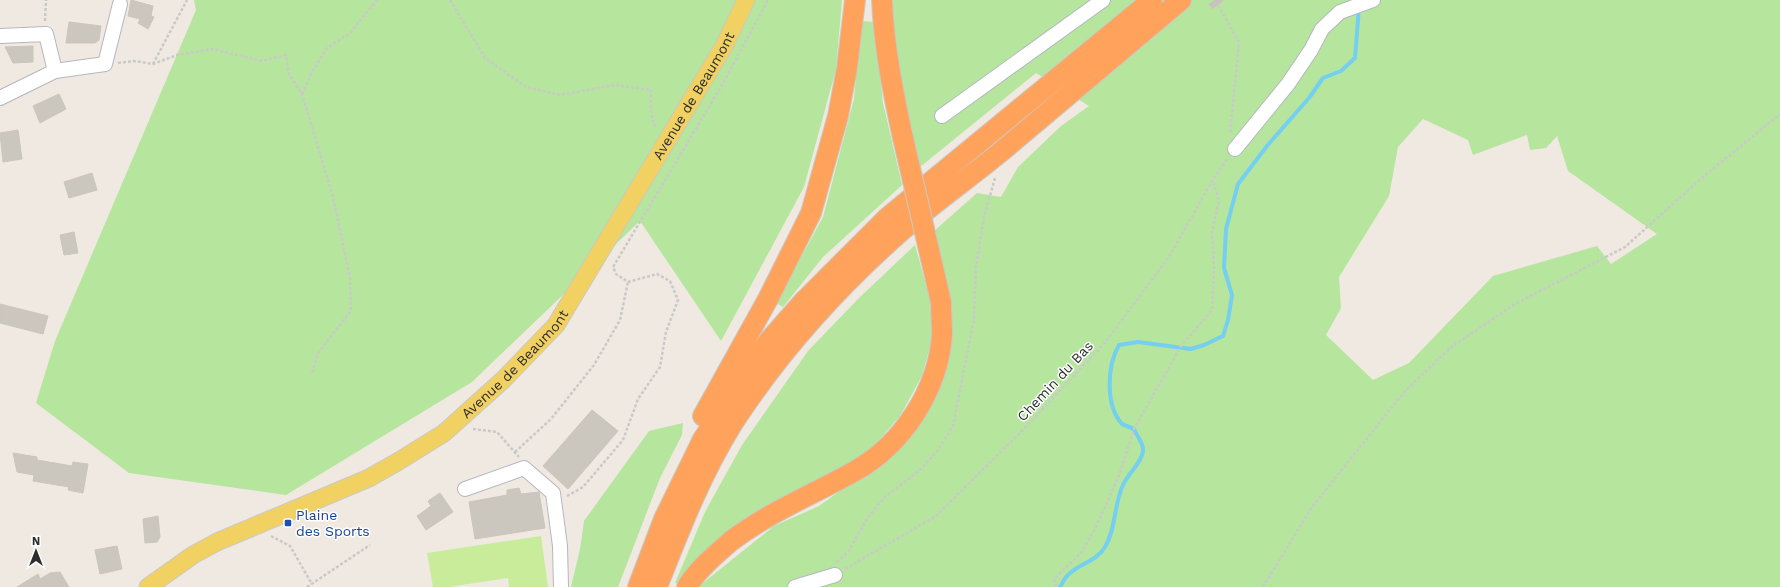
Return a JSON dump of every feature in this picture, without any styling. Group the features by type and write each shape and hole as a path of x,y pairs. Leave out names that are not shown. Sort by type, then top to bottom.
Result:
{"highway":[{"path":"664,519 674,472 693,433 768,299 811,213 838,116 847,68 855,0"},
{"path":"687,587 719,551 752,525 857,470 890,444 926,396 936,367 942,336 941,302 890,77 883,28 882,0"},
{"path":"638,587 664,519 703,439 767,343 803,302 887,218 1152,0"},
{"path":"657,587 683,523 705,476 733,424 777,362 820,310 900,232 1002,151 1181,0"}],"main road":[{"name":"Avenue de Beaumont","path":"148,587 194,555 217,542 369,478 444,433 504,379 556,325 724,46 746,0"}],"street":[{"path":"942,116 1103,0"},
{"path":"1235,150 1288,84 1311,50 1322,29 1340,12 1373,0"},
{"path":"0,98 55,71 105,64 120,4"},
{"path":"0,36 46,34 55,71"},
{"path":"465,489 524,468 553,493 560,546 561,587"},
{"path":"795,587 836,575"}],"path":[{"path":"46,0 46,34"},
{"path":"153,64 187,0"},
{"path":"302,94 313,70 327,48 350,33 377,0"},
{"path":"450,0 485,58 526,87 560,95 616,84 651,90 651,111 655,126 662,132"},
{"path":"554,503 583,487 623,440 638,399 660,367 666,332 678,300 670,281 657,274 628,282 616,274 613,266 722,85 768,0"},
{"path":"1218,5 1239,42 1229,132 1235,150"},
{"path":"105,64 134,61 153,64 177,55 212,49 262,61 286,55 289,74 302,94 333,197 350,278 351,311 318,353 312,373"},
{"path":"1263,587 1312,506 1404,392 1450,348 1515,304 1625,247 1702,177 1780,114"},
{"name":"Chemin du Bas","path":"836,575 936,516 1019,434 1104,344 1169,257 1212,181 1235,150"},
{"path":"1056,587 1054,579 1060,570 1081,553 1096,527 1120,473 1134,429 1154,392 1181,346 1212,310 1214,267 1212,232 1219,201 1212,181"},
{"path":"515,452 551,419 594,365 620,320 628,282"},
{"path":"473,429 497,432 508,443"},
{"path":"270,535 290,546 312,584"},
{"path":"307,587 370,545"}],"green space":[{"path":"194,0 842,0 836,69 804,187 721,341 640,221 472,382 286,495 129,473 36,403 55,341 196,10"},
{"path":"892,0 1780,0 1780,587 698,587 774,526 819,506 891,454 943,372 934,231 977,193 1001,197 1018,167 1061,126 1089,106 1036,73 920,167 896,67","holes":["1423,119 1468,140 1473,155 1527,135 1530,150 1546,148 1557,136 1568,171 1657,234 1611,264 1597,246 1493,276 1409,363 1373,380 1326,335 1341,308 1339,277 1389,196 1398,147"]},
{"path":"861,21 875,22 883,103 902,185 823,257 783,307 776,303 823,217 854,99"},
{"path":"915,245 930,299 933,336 922,376 900,416 873,447 681,584 675,583 705,512 742,445 808,351 859,298"},
{"path":"683,423 682,435 660,478 618,587 571,587 580,549 584,521 649,431"},
{"path":"541,536 548,587 509,587 508,578 449,587 433,587 427,553"}],"building":[{"path":"131,0 153,6 151,16 154,17 148,29 138,23 140,19 128,16"},
{"path":"69,22 101,26 99,40 95,43 66,43"},
{"path":"33,46 33,62 13,63 5,47"},
{"path":"59,94 66,109 40,123 33,106"},
{"path":"18,130 22,159 3,162 0,133"},
{"path":"92,173 97,190 69,198 64,182"},
{"path":"74,232 78,253 64,255 60,235"},
{"path":"0,304 48,316 43,334 0,323"},
{"path":"592,410 618,431 568,489 543,466"},
{"path":"13,453 37,457 37,460 72,466 73,462 88,464 83,493 68,490 69,487 33,481 34,475 17,472"},
{"path":"519,488 521,494 539,492 545,528 475,539 469,502 507,495 507,490"},
{"path":"440,493 453,512 426,530 417,516 431,506 428,501"},
{"path":"158,516 160,537 157,542 145,543 143,519"},
{"path":"117,546 122,569 100,574 95,550"},
{"path":"60,572 69,587 17,587 38,574 40,579 50,573"}],"waterway":[{"path":"1060,587 1071,572 1092,560 1105,547 1109,540 1120,492 1128,476 1143,453 1143,448 1134,429 1122,424 1116,416 1110,396 1110,374 1119,345 1138,342 1191,349 1223,336 1228,320 1232,295 1224,268 1226,229 1238,184 1267,146 1309,98 1323,78 1341,71 1355,58 1359,7"}],"tunnel":[{"path":"1214,0 1218,5"}],"place":[{"name":"Plaine des Sports","path":"288,523"}]}
